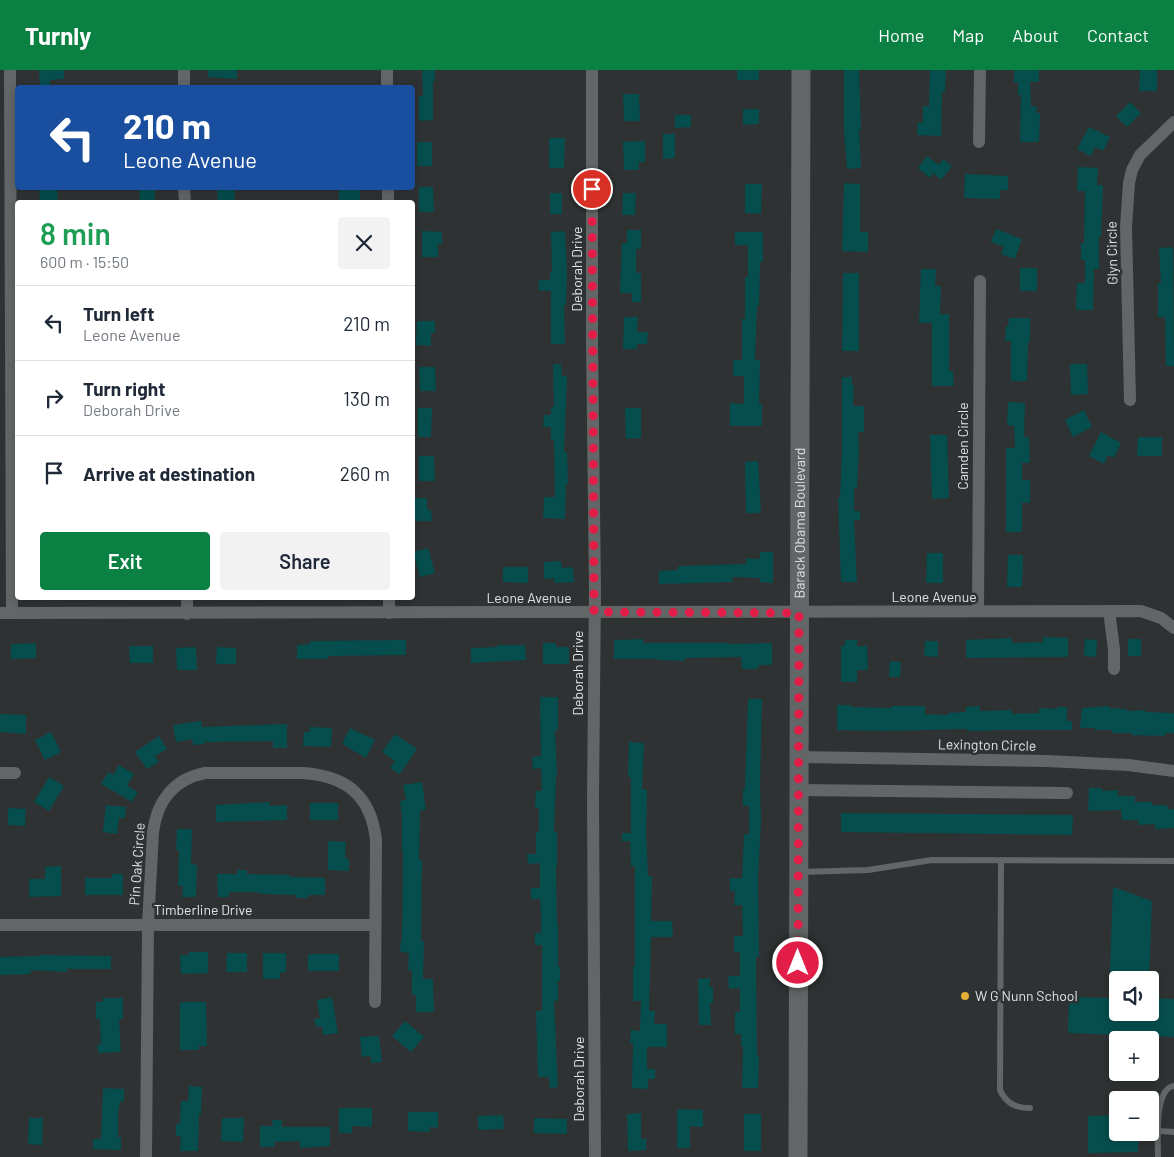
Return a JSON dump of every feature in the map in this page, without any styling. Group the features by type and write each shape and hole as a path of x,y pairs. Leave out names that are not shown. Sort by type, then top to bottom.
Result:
{"main road":[{"name":"Barack Obama Boulevard","path":"798,1157 801,70"}],"street":[{"path":"6,613 10,70"},
{"path":"184,70 184,85"},
{"path":"387,70 387,85"},
{"name":"Deborah Drive","path":"592,70 595,1157"},
{"path":"979,142 980,70"},
{"name":"Glyn Circle","path":"1130,400 1126,227 1129,183 1132,170 1140,156 1174,122"},
{"name":"Camden Circle","path":"978,611 980,281"},
{"path":"187,600 187,614"},
{"path":"389,600 389,613"},
{"path":"1109,611 1114,649 1114,669"},
{"name":"Leone Avenue","path":"6,613 1141,611 1161,618 1174,628"},
{"name":"Lexington Circle","path":"799,758 1046,761 1128,765 1174,771"},
{"path":"0,773 15,773"},
{"name":"Pin Oak Circle","path":"146,1157 148,925 154,820 162,801 169,792 184,780 194,775 205,773 303,773 333,778 354,790 366,804 372,815 376,840 375,1002"},
{"path":"799,790 1067,793"},
{"name":"Timberline Drive","path":"0,925 375,926"}],"lane":[{"path":"798,872 868,870 932,860 1174,861"},
{"path":"1001,860 1000,1090 1004,1100 1023,1108 1030,1108"},
{"path":"1174,1086 1170,1086 1165,1090 1162,1096 1159,1131 1174,1132"},
{"path":"1158,1157 1159,1141"}],"building":[{"path":"39,70 64,70 64,79 50,80 50,85 40,85"},
{"path":"208,70 237,70 237,79 208,77"},
{"path":"422,70 435,70 435,81 433,81 433,120 419,121 419,96 423,96"},
{"path":"737,70 759,70 759,80 737,80"},
{"path":"844,70 859,70 861,168 847,169 844,131"},
{"path":"930,70 946,70 945,92 942,92 941,136 917,135 918,122 923,122 923,106 929,106"},
{"path":"1014,70 1039,70 1039,82 1030,82 1031,106 1037,106 1036,113 1040,113 1039,142 1020,142 1021,95 1018,95 1018,82 1014,83"},
{"path":"1140,70 1157,70 1157,91 1139,91"},
{"path":"623,94 639,94 640,121 624,121"},
{"path":"1130,102 1141,113 1127,127 1116,116"},
{"path":"743,109 759,109 759,124 743,125"},
{"path":"675,115 691,115 691,127 675,128"},
{"path":"1089,127 1110,137 1103,151 1095,147 1091,156 1077,149"},
{"path":"663,134 675,134 675,158 663,159"},
{"path":"549,138 565,138 564,168 549,168"},
{"path":"645,141 645,162 639,162 639,170 624,170 623,142"},
{"path":"417,142 432,142 432,166 417,166"},
{"path":"927,156 939,165 943,159 952,166 941,180 933,173 930,178 918,168"},
{"path":"1078,167 1098,168 1097,185 1103,185 1101,237 1099,237 1099,269 1094,269 1093,310 1076,310 1077,283 1085,283 1085,260 1081,260 1081,243 1084,243 1085,191 1077,191"},
{"path":"965,174 1008,176 1008,190 1000,190 1000,199 964,198"},
{"path":"844,183 860,184 860,232 868,232 868,252 842,251"},
{"path":"745,184 762,184 761,214 745,213"},
{"path":"419,187 433,187 434,212 419,212"},
{"path":"39,190 57,190 58,200 40,200"},
{"path":"139,190 155,190 155,200 140,200"},
{"path":"217,190 234,190 235,200 218,200"},
{"path":"339,190 360,190 360,200 339,200"},
{"path":"550,193 562,193 562,214 550,214"},
{"path":"623,193 636,193 635,215 622,215"},
{"path":"996,229 1022,239 1015,259 1001,254 1004,247 991,242"},
{"path":"627,230 641,230 641,249 636,249 636,273 641,273 641,302 632,302 632,293 620,293 622,243 627,243"},
{"path":"422,231 442,232 442,244 438,244 438,257 422,257"},
{"path":"565,231 567,273 566,305 564,305 565,344 551,344 551,291 538,290 539,280 550,280 550,272 552,272 551,232"},
{"path":"735,232 763,232 763,262 760,262 755,360 760,360 759,404 762,404 762,426 730,426 730,403 744,404 744,376 733,376 733,360 742,360 742,319 745,319 745,277 748,277 748,245 735,245"},
{"path":"1173,247 1174,366 1166,366 1165,317 1158,317 1158,283 1161,283 1159,248"},
{"path":"1020,268 1037,268 1037,291 1020,291"},
{"path":"921,269 936,269 935,286 941,286 940,314 949,314 949,371 953,371 954,386 932,386 932,323 919,323"},
{"path":"843,273 859,273 859,351 842,351"},
{"path":"624,317 638,317 637,332 648,332 647,344 637,344 637,349 623,349"},
{"path":"1009,318 1030,318 1027,381 1011,381 1011,341 1005,341 1006,326 1008,326"},
{"path":"417,321 435,321 435,333 431,333 431,346 416,345"},
{"path":"553,364 561,364 562,376 567,376 564,452 567,452 568,484 566,484 565,519 543,518 544,497 555,497 554,440 551,440 551,427 543,427 544,415 551,415 551,407 554,407"},
{"path":"1070,364 1087,364 1088,394 1071,395"},
{"path":"419,367 435,367 436,391 420,391"},
{"path":"842,377 852,377 852,385 854,385 853,406 864,406 864,432 858,432 857,488 854,488 854,511 860,511 860,520 854,520 857,582 841,582 838,497 840,497 842,451"},
{"path":"1008,402 1025,403 1024,437 1029,437 1030,463 1022,463 1022,480 1030,480 1030,503 1022,503 1022,532 1006,532 1006,448 1015,448 1014,426 1007,425"},
{"path":"418,408 432,408 431,437 418,437"},
{"path":"625,408 641,408 641,438 626,439"},
{"path":"1084,410 1092,427 1073,437 1065,420"},
{"path":"1101,432 1121,443 1114,458 1108,455 1104,464 1089,456"},
{"path":"930,435 947,435 949,498 932,499"},
{"path":"1138,437 1162,437 1162,456 1137,456"},
{"path":"419,456 434,456 435,481 419,481"},
{"path":"758,461 761,513 746,513 745,462"},
{"path":"415,498 427,498 427,510 431,510 432,521 415,521"},
{"path":"428,548 435,573 420,577 415,551"},
{"path":"760,552 773,552 773,583 760,582 760,578 732,577 733,582 659,584 659,571 678,570 678,566 746,564 746,558 760,559"},
{"path":"927,553 943,553 943,583 926,583"},
{"path":"1008,555 1023,555 1022,587 1007,587"},
{"path":"561,561 562,568 573,567 574,582 554,583 554,578 544,579 544,562"},
{"path":"503,567 528,567 528,583 503,582"},
{"path":"1043,637 1068,638 1068,657 966,658 966,640 1012,638 1012,643 1043,642"},
{"path":"643,639 643,643 772,643 772,665 758,665 759,669 742,669 741,657 685,658 685,661 614,659 614,640"},
{"path":"1085,639 1097,640 1096,657 1084,656"},
{"path":"1128,639 1141,639 1141,656 1128,656"},
{"path":"406,640 406,655 328,656 328,659 297,659 297,645 310,644 310,641"},
{"path":"845,640 857,640 857,646 867,646 868,670 857,670 857,682 841,682 841,646 845,646"},
{"path":"925,641 938,641 938,657 924,656"},
{"path":"36,643 36,658 11,659 11,644"},
{"path":"543,643 556,643 556,647 569,647 569,664 543,664"},
{"path":"497,645 525,645 526,660 471,663 471,648 497,647"},
{"path":"129,646 153,646 153,663 130,663"},
{"path":"196,647 197,670 177,670 176,648"},
{"path":"217,647 236,648 236,664 216,664"},
{"path":"890,661 901,662 900,677 889,677"},
{"path":"540,697 558,697 558,730 555,730 557,776 554,832 557,832 557,923 560,981 558,981 558,1001 554,1001 558,1087 550,1088 549,1077 538,1077 536,1011 542,1011 542,945 535,945 535,933 541,933 541,913 540,899 531,899 531,888 540,888 540,863 528,864 527,854 536,854 536,832 539,832 539,808 535,808 536,791 542,791 541,768 533,769 532,757 541,756"},
{"path":"748,699 762,699 761,820 758,879 759,957 756,957 758,1088 742,1088 743,1046 741,1046 741,1034 735,1034 735,1012 740,1012 740,988 729,989 728,976 740,976 740,952 734,952 734,936 743,936 742,905 734,905 735,891 730,891 730,878 742,878 744,834 749,834 749,806 743,806"},
{"path":"837,705 892,708 891,706 925,706 925,714 948,715 948,713 966,712 966,707 980,706 980,711 1012,710 1012,714 1039,713 1039,708 1057,709 1057,707 1067,707 1067,721 1072,721 1072,730 837,730"},
{"path":"1109,706 1109,708 1127,709 1127,711 1145,710 1145,712 1174,713 1174,733 1165,733 1165,736 1131,735 1131,733 1112,733 1112,730 1080,728 1082,708"},
{"path":"0,714 26,715 26,734 0,732"},
{"path":"201,721 202,727 287,724 287,748 273,748 273,741 204,742 205,744 193,745 192,739 176,742 173,725"},
{"path":"310,727 332,728 331,747 303,746 304,732 310,732"},
{"path":"350,728 375,740 366,758 342,744"},
{"path":"51,732 61,752 45,760 35,740"},
{"path":"395,734 417,749 400,774 390,768 395,761 382,752"},
{"path":"159,736 167,749 155,756 159,762 147,769 135,752"},
{"path":"629,742 644,743 642,789 647,790 648,876 652,876 651,921 672,921 673,937 651,937 649,1011 655,1011 654,1024 667,1024 667,1047 647,1047 647,1069 655,1069 655,1079 648,1079 648,1089 632,1088 633,1043 630,1043 631,1030 640,1031 641,1001 633,1001 635,866 631,866 630,841 622,841 622,833 631,833 631,778 628,777"},
{"path":"119,765 134,774 127,786 138,792 132,802 101,784 108,772 113,775"},
{"path":"49,777 64,786 49,811 34,802"},
{"path":"422,782 426,810 420,811 419,860 422,860 421,941 424,941 423,979 433,979 434,1012 416,1012 416,995 412,995 412,970 408,970 409,953 400,952 402,940 403,852 400,801 406,800 403,785"},
{"path":"1089,788 1102,788 1102,791 1118,790 1118,796 1135,796 1135,802 1152,802 1152,805 1167,805 1168,809 1174,809 1174,828 1155,829 1155,824 1138,825 1138,820 1122,820 1121,810 1088,811"},
{"path":"270,802 270,806 287,805 287,820 216,822 216,805"},
{"path":"310,803 338,803 338,820 310,820"},
{"path":"106,805 126,807 125,818 119,818 117,834 103,832"},
{"path":"8,808 26,809 25,826 8,825"},
{"path":"841,813 1073,815 1072,835 841,832"},
{"path":"177,829 192,829 191,864 197,865 196,897 182,897 183,886 178,886 179,850 176,850"},
{"path":"328,841 346,842 345,858 349,859 349,871 328,870"},
{"path":"61,866 61,896 29,897 29,879 45,879 45,867"},
{"path":"237,870 247,870 247,874 325,878 325,895 308,895 308,898 296,898 296,895 229,892 229,897 218,897 217,874 237,874"},
{"path":"112,874 123,874 123,895 85,895 85,878 112,878"},
{"path":"1113,887 1152,901 1149,971 1110,971"},
{"path":"189,952 208,952 208,973 181,974 180,955 189,955"},
{"path":"227,953 247,953 247,972 226,972"},
{"path":"263,953 286,953 286,972 280,973 280,979 263,979"},
{"path":"308,954 339,954 339,971 308,971"},
{"path":"40,955 111,956 111,969 67,969 67,972 31,970 31,974 0,975 0,957"},
{"path":"710,978 710,987 713,987 713,1003 710,1003 711,1025 699,1025 698,979"},
{"path":"332,997 338,1033 323,1035 322,1026 316,1027 314,1019 320,1018 317,1000"},
{"path":"1069,997 1109,998 1109,1021 1159,1021 1159,998 1174,999 1174,1037 1159,1036 1159,1031 1109,1031 1109,1035 1068,1033"},
{"path":"103,998 123,998 123,1019 119,1019 121,1052 98,1053 97,1045 101,1045 100,1019 96,1019 96,1002 103,1002"},
{"path":"180,1002 206,1002 207,1046 199,1046 199,1050 180,1050"},
{"path":"405,1021 424,1037 411,1052 392,1036"},
{"path":"379,1036 382,1062 371,1063 371,1056 362,1057 360,1037"},
{"path":"189,1086 202,1087 198,1151 180,1151 181,1136 176,1136 176,1124 180,1124 181,1101 188,1101"},
{"path":"103,1088 124,1089 124,1102 120,1101 118,1114 118,1137 121,1137 121,1150 93,1149 93,1139 101,1139"},
{"path":"339,1108 372,1108 372,1127 352,1126 352,1133 339,1133"},
{"path":"677,1109 703,1110 703,1127 690,1126 690,1148 677,1148"},
{"path":"408,1112 438,1112 438,1128 430,1127 430,1132 408,1131"},
{"path":"641,1113 641,1139 646,1138 646,1150 628,1151 627,1114"},
{"path":"744,1114 761,1114 761,1151 744,1151"},
{"path":"503,1115 504,1129 478,1130 478,1116"},
{"path":"1109,1115 1109,1141 1138,1141 1138,1152 1088,1153 1088,1116"},
{"path":"29,1118 43,1118 42,1145 28,1144"},
{"path":"222,1118 244,1118 243,1142 221,1141"},
{"path":"534,1118 567,1119 567,1134 534,1133"},
{"path":"272,1120 282,1120 282,1127 330,1127 330,1146 300,1148 300,1141 274,1142 274,1147 260,1147 260,1126 273,1126"}],"place":[{"name":"W G Nunn School","path":"965,996"}],"route":[{"path":"592,189 594,612 799,613 798,963"}]}
